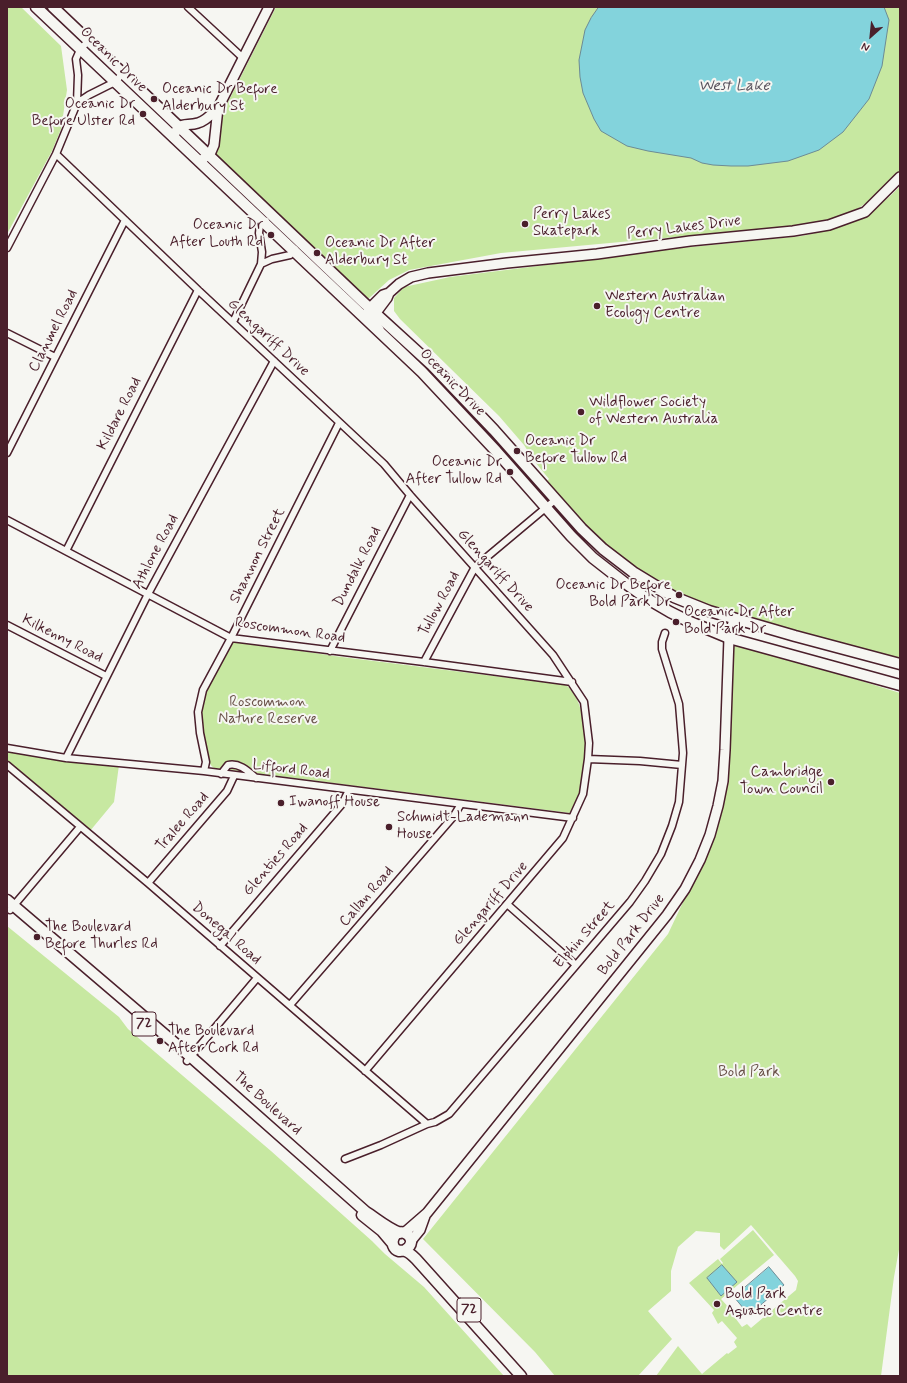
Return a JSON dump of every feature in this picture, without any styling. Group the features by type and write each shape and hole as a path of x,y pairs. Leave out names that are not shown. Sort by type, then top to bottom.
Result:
{"main road":[{"name":"Oceanic Drive","path":"36,7 264,222 448,400 496,451 545,508 594,558 646,598 688,621 729,638 900,685"},
{"name":"Oceanic Drive","path":"53,7 372,310 432,365 472,406 555,500 603,549 633,572 674,597 709,611 900,664"},
{"name":"The Boulevard","path":"9,906 366,1212 386,1227 410,1237 409,1244 416,1258 521,1376"},
{"name":"The Boulevard","path":"189,1059 359,1213 382,1231 398,1250 409,1244"},
{"path":"393,1244 394,1237 402,1233"},
{"name":"The Boulevard","path":"409,1244 529,1376"}],"street":[{"path":"188,7 243,58"},
{"path":"174,138 174,135 180,127 185,124 198,123 218,108 269,7"},
{"path":"7,248 56,154 78,103 78,75 76,59 80,50 88,41"},
{"path":"78,103 89,95 114,82 123,74"},
{"path":"198,161 202,160 208,154 214,145 218,108"},
{"name":"Glengariff Drive","path":"56,154 198,290 384,464 553,656 572,682 584,702 589,743 588,759 582,794 573,818 563,838 365,1071"},
{"name":"Perry Lakes Drive","path":"372,310 373,305 379,298 399,284 411,277 428,273 596,254 741,235 793,231 829,225 865,212 900,177"},
{"path":"233,322 261,264 262,252 259,233 260,225 274,216"},
{"name":"Clanmel Road","path":"7,453 125,220"},
{"path":"261,264 272,259 290,255 294,251 298,239"},
{"name":"Kildare Road","path":"66,551 198,290"},
{"path":"354,309 366,311 372,310 374,322 386,339"},
{"path":"7,333 55,357"},
{"name":"Athlone Road","path":"66,758 148,594 274,361"},
{"name":"Shannon Street","path":"204,772 206,762 200,733 198,712 203,690 231,638 339,423"},
{"name":"Dundalk Road","path":"330,651 410,495"},
{"name":"Tullow Road","path":"424,662 475,567 555,500"},
{"name":"Roscommon Road","path":"7,520 231,638 572,682"},
{"name":"Bold Park Drive","path":"402,1233 427,1213 667,915 685,889 700,860 710,835 723,781 729,638 734,619"},
{"name":"Kilkenny Road","path":"7,625 106,676"},
{"name":"Elphin Street","path":"345,1159 381,1146 443,1118 455,1107 635,896 645,881 661,854 672,826 679,802 683,753 681,717 675,688 662,649 662,642 665,633"},
{"name":"Lifford Road","path":"7,748 66,758 221,774 573,818"},
{"path":"588,759 640,761 682,765"},
{"path":"221,774 228,765 235,764 247,770 257,779"},
{"name":"Donegal Road","path":"7,765 148,883 427,1124"},
{"name":"Tralee Road","path":"148,883 227,791 234,776"},
{"name":"Glenties Road","path":"220,946 342,804 349,790"},
{"name":"Callan Road","path":"290,1005 454,818 461,804"},
{"path":"9,906 80,827"},
{"path":"507,904 576,965"},
{"path":"189,1059 257,978"},
{"name":"Bold Park Drive","path":"409,1244 420,1230 427,1213"}],"green space":[{"path":"7,7 21,7 61,46 67,90 61,129 52,151 7,234"},
{"path":"276,7 900,7 900,171 881,191 859,208 843,216 813,224 501,253 409,270 389,280 367,300 215,156 214,153 220,118"},
{"path":"900,186 900,660 735,616 681,596 634,570 585,527 545,483 549,479 535,462 524,445 499,416 400,319 394,311 394,298 404,287 450,277 661,250 802,236 816,233 856,219 879,205"},
{"name":"Bold Park","path":"730,640 900,693 900,1244 894,1277 881,1376 656,1376 678,1346 702,1374 727,1353 728,1354 737,1347 734,1342 737,1338 722,1321 718,1324 712,1313 714,1310 689,1283 718,1259 722,1264 723,1263 720,1259 753,1230 774,1255 721,1299 732,1311 736,1308 741,1315 736,1319 742,1327 747,1324 751,1328 796,1290 798,1281 795,1276 751,1225 724,1250 720,1246 720,1233 696,1231 678,1247 671,1271 671,1291 648,1311 672,1339 638,1376 555,1376 535,1352 423,1239 668,934 702,862 721,807"},
{"name":"Roscommon Nature Reserve","path":"237,641 334,656 566,685 574,695 580,708 586,740 584,773 577,802 570,813 214,768 209,761 205,746 202,718 203,700 210,681 228,648 232,643"},
{"path":"7,751 119,765 114,802 90,831 7,761"},
{"path":"7,926 119,1017 128,1029 271,1151 385,1254 424,1287 504,1376 7,1376"}],"water":[{"name":"West Lake","path":"599,7 884,7 889,20 882,66 869,99 843,132 819,150 788,161 748,166 731,166 702,163 691,158 627,146 601,131 583,93 579,60 585,30"},
{"path":"722,1265 737,1282 721,1296 707,1278"},
{"path":"769,1267 784,1285 749,1315 734,1297"}],"place":[{"name":"Oceanic Dr Before Alderbury St","path":"154,99"},
{"name":"Oceanic Dr Before Ulster Rd","path":"143,114"},
{"name":"Perry Lakes Skatepark","path":"525,224"},
{"name":"Oceanic Dr After Louth Rd","path":"271,235"},
{"name":"Oceanic Dr After Alderbury St","path":"317,253"},
{"name":"Western Australian Ecology Centre","path":"597,306"},
{"name":"Wildflower Society of Western Australia","path":"581,412"},
{"name":"Oceanic Dr Before Tullow Rd","path":"517,451"},
{"name":"Oceanic Dr After Tullow Rd","path":"510,472"},
{"name":"Oceanic Dr Before Bold Park Dr","path":"679,595"},
{"name":"Oceanic Dr After Bold Park Dr","path":"676,622"},
{"name":"Cambridge Town Council","path":"831,782"},
{"name":"Iwanoff House","path":"281,803"},
{"name":"Schmidt-Lademann House","path":"389,827"},
{"name":"The Boulevard Before Thurles Rd","path":"37,937"},
{"name":"The Boulevard After Cork Rd","path":"160,1041"},
{"name":"Bold Park Aquatic Centre","path":"717,1304"}]}
